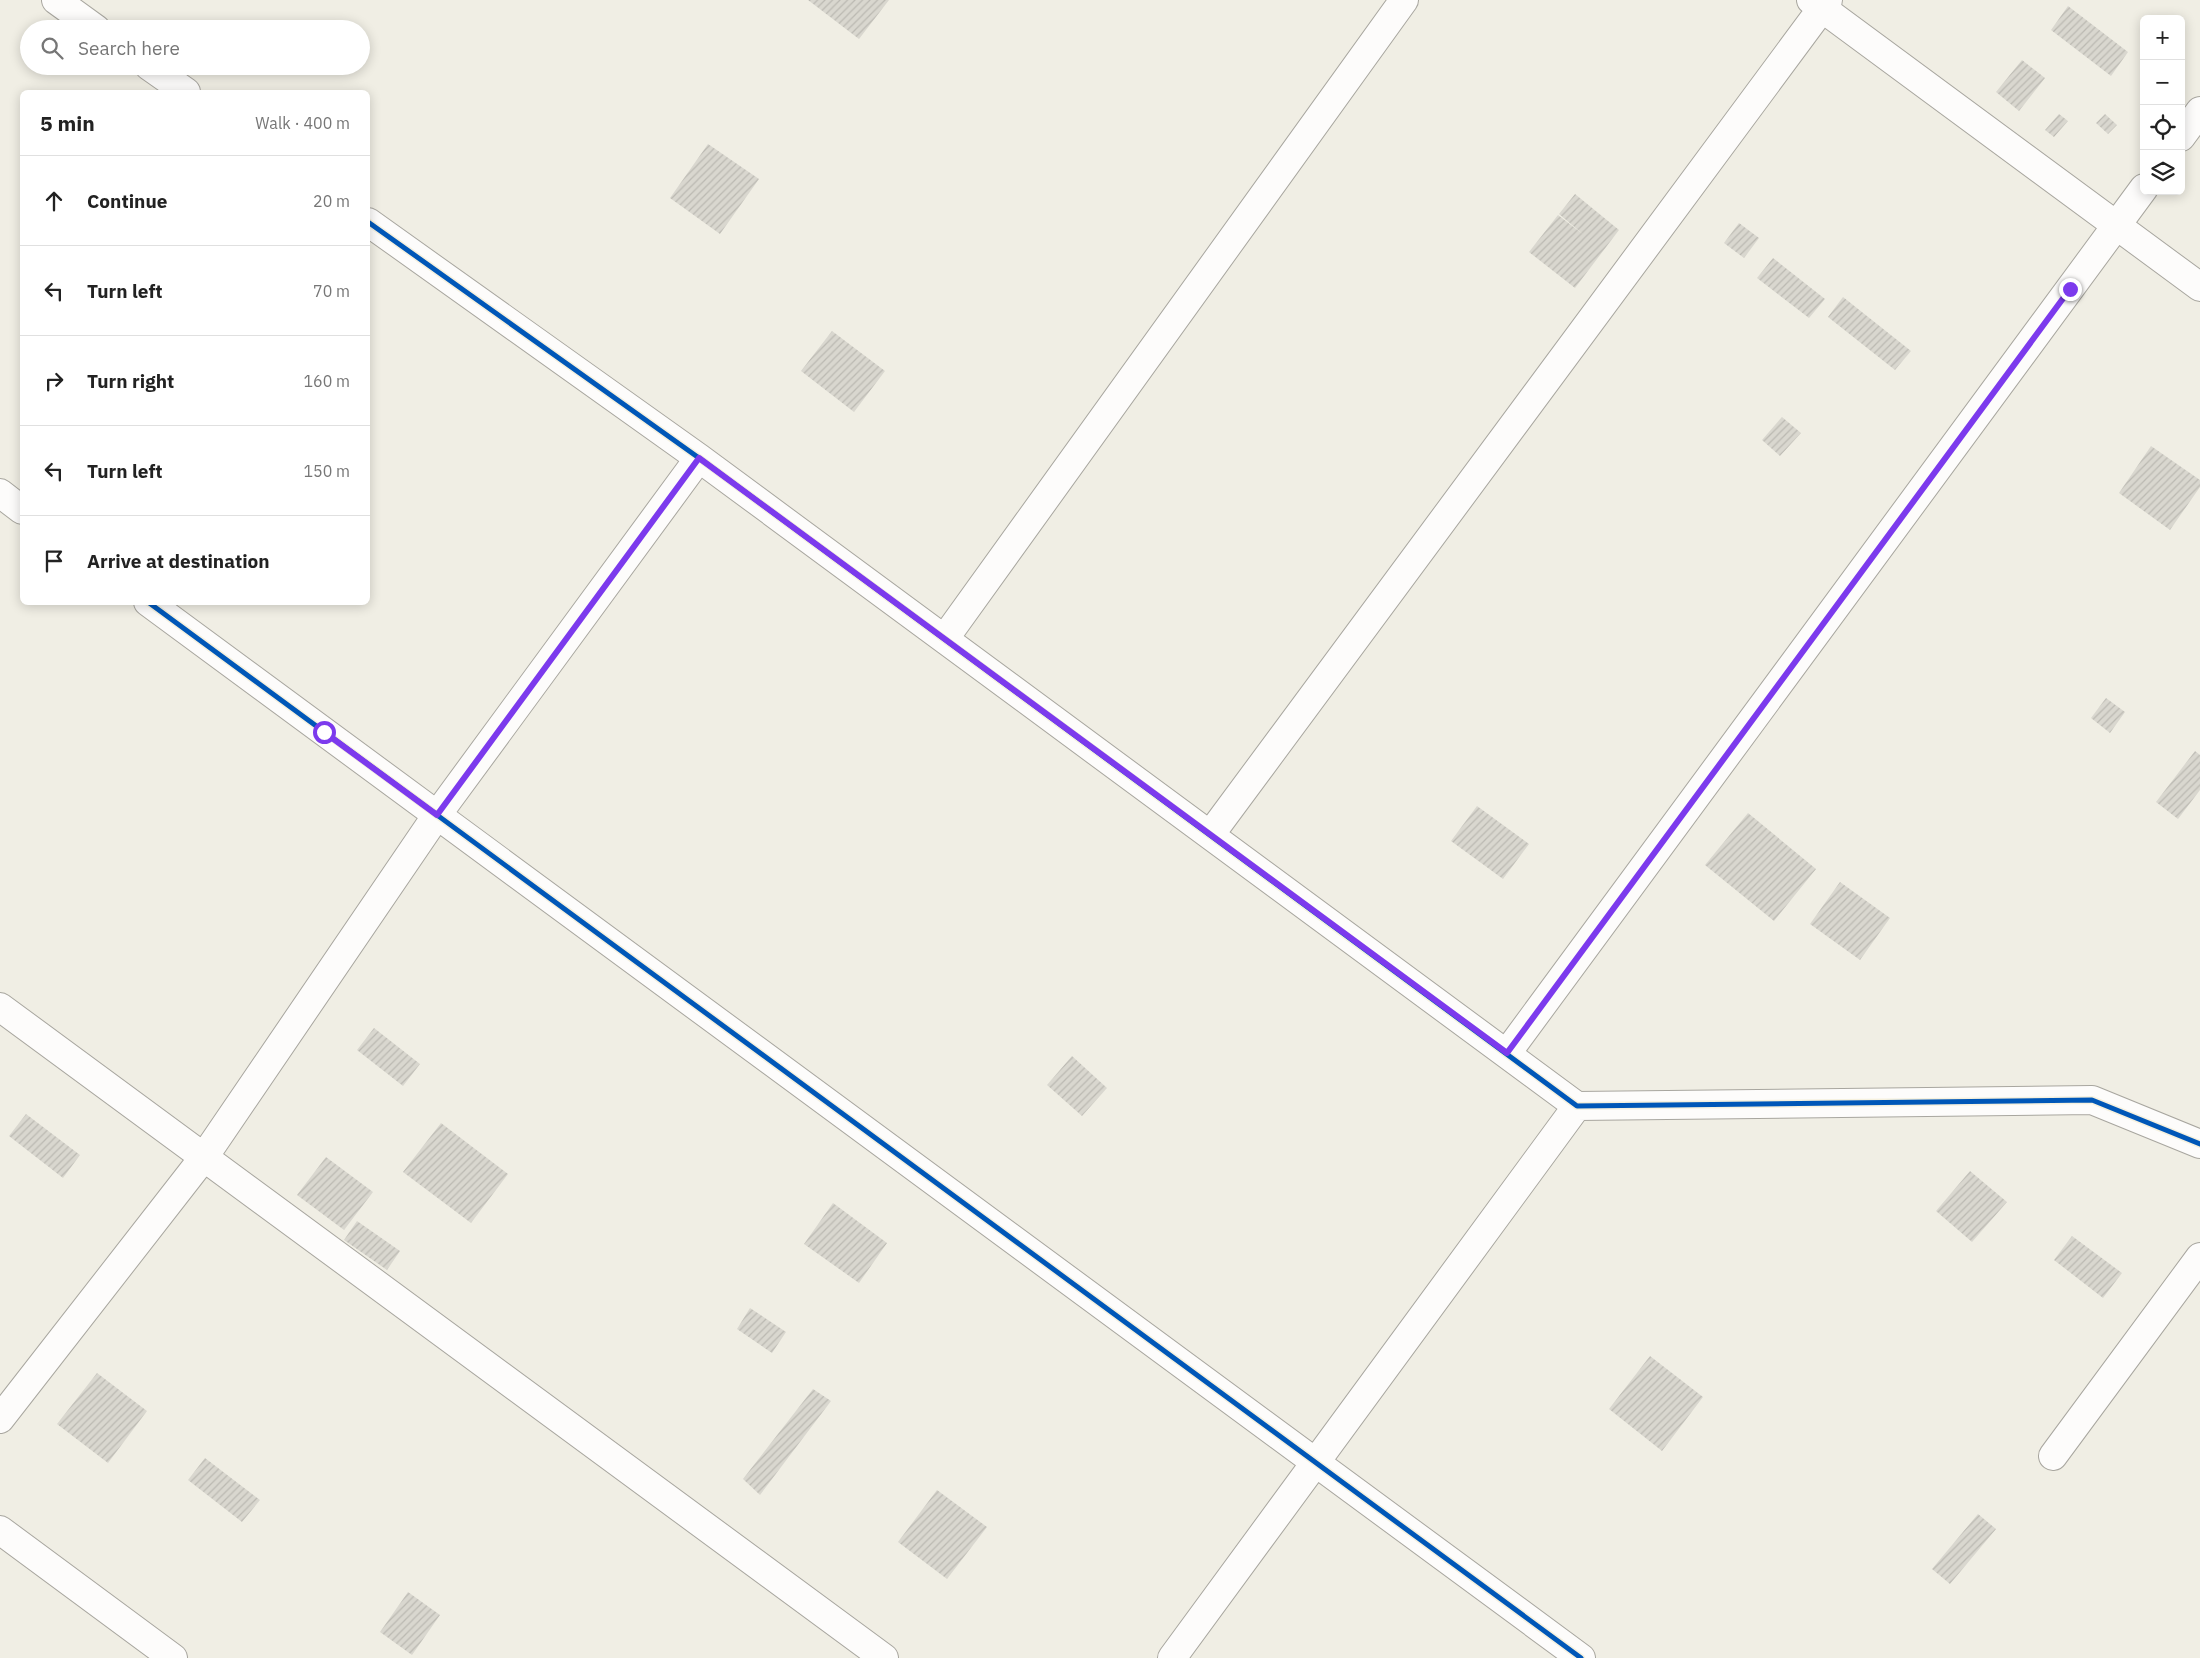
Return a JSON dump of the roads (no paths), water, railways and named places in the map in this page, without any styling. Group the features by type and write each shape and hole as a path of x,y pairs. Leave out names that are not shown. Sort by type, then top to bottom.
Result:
{"street":[{"path":"56,0 84,20"},
{"path":"945,638 1404,0"},
{"path":"1210,835 1821,3 2200,287"},
{"path":"162,75 183,90"},
{"path":"2185,132 2200,111"},
{"path":"1507,1053 2140,193"},
{"path":"370,223 699,458 1578,1106 2092,1100 2200,1144"},
{"path":"0,1419 204,1157 437,815 699,458"},
{"path":"0,493 20,508"},
{"path":"152,605 1581,1658"},
{"path":"0,1007 884,1658"},
{"path":"1172,1658 1578,1106"},
{"path":"2054,1456 2200,1257"},
{"path":"0,1530 173,1658"}]}
